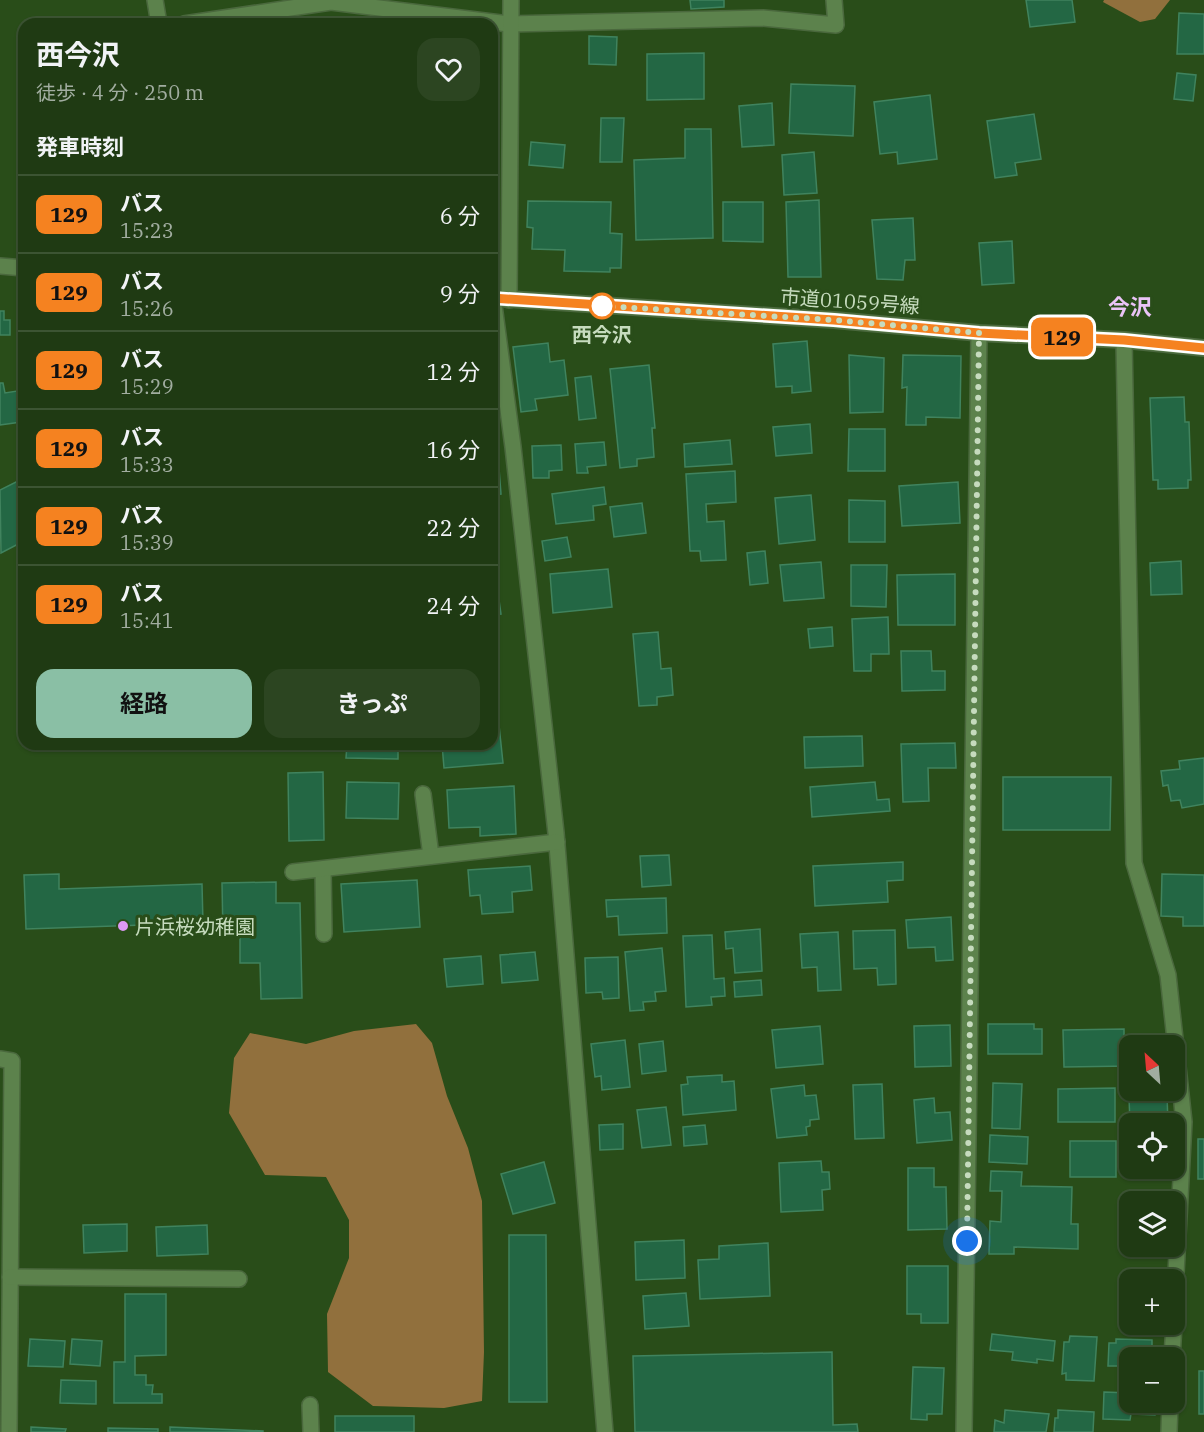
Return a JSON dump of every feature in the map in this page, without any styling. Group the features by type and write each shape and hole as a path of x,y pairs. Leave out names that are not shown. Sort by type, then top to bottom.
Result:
{"street":[{"path":"155,0 158,18"},
{"path":"509,300 511,0"},
{"path":"498,23 764,18 836,25 834,0"},
{"path":"224,18 331,2 461,18"},
{"path":"0,266 18,268"},
{"name":"市道01059号線","path":"498,299 834,320 979,333 1124,340 1204,348"},
{"path":"964,1432 979,333"},
{"path":"1124,340 1134,863 1168,975 1184,1122 1176,1269"},
{"path":"498,341 513,447 557,842 605,1432"},
{"path":"423,794 431,856"},
{"path":"294,872 557,842"},
{"path":"323,869 324,934"},
{"path":"0,1059 12,1061 9,1432"},
{"path":"10,1277 239,1279"},
{"path":"310,1405 311,1432"},
{"path":"1168,1432 1169,1413"}],"shaded area":[{"path":"1104,0 1170,0 1155,19 1140,22 1103,2"},
{"path":"416,1024 432,1043 447,1096 468,1148 482,1201 484,1352 482,1401 444,1408 373,1406 328,1372 327,1314 349,1258 349,1220 326,1177 265,1175 229,1113 234,1058 250,1033 306,1044 354,1031"}],"building":[{"path":"690,0 724,0 724,7 691,9"},
{"path":"1026,0 1072,0 1075,22 1030,27"},
{"path":"1179,13 1204,14 1204,54 1177,54"},
{"path":"589,36 617,37 616,65 589,64"},
{"path":"704,53 704,99 647,100 647,54"},
{"path":"1177,73 1196,75 1193,101 1174,99"},
{"path":"791,84 855,86 853,136 789,133"},
{"path":"930,95 937,159 898,164 897,152 880,154 874,102"},
{"path":"772,103 774,145 742,147 739,106"},
{"path":"1034,114 1041,159 1015,163 1017,175 995,178 987,121"},
{"path":"601,118 624,118 622,162 600,162"},
{"path":"685,129 711,129 713,238 636,240 634,160 685,158"},
{"path":"531,142 565,145 563,168 529,165"},
{"path":"814,152 817,193 784,195 782,155"},
{"path":"819,200 821,277 788,277 786,202"},
{"path":"528,201 611,202 610,233 622,234 621,268 610,268 610,272 564,271 565,250 532,249 533,228 527,227"},
{"path":"723,202 763,202 763,242 723,241"},
{"path":"913,218 915,260 905,260 903,280 877,279 872,220"},
{"path":"1012,241 1014,283 982,285 979,243"},
{"path":"0,311 4,311 4,320 10,320 10,335 0,335"},
{"path":"807,341 811,391 792,393 792,386 776,387 773,344"},
{"path":"548,343 550,362 564,360 568,395 535,399 537,410 521,412 513,347"},
{"path":"849,355 884,358 883,412 850,413"},
{"path":"903,355 961,356 960,418 926,417 926,425 906,425 907,387 902,388"},
{"path":"649,365 655,428 652,428 654,457 637,459 637,466 620,468 610,369"},
{"path":"591,376 596,418 579,420 575,378"},
{"path":"0,383 3,383 5,393 17,391 18,422 0,425"},
{"path":"1184,397 1185,422 1189,422 1191,480 1188,480 1188,488 1158,489 1158,480 1153,480 1150,398"},
{"path":"810,424 812,453 776,456 773,427"},
{"path":"849,429 885,429 885,471 848,471"},
{"path":"730,440 732,464 685,467 684,444"},
{"path":"604,442 606,465 587,467 588,473 577,473 575,444"},
{"path":"561,445 562,470 549,471 549,478 533,478 532,446"},
{"path":"498,468 501,494 498,494"},
{"path":"735,471 736,502 706,504 707,522 724,521 726,560 701,561 700,551 690,551 686,474"},
{"path":"18,481 18,544 1,553 0,490"},
{"path":"958,482 960,523 902,526 899,486"},
{"path":"604,487 606,504 593,506 594,520 556,524 552,494"},
{"path":"811,495 815,540 779,544 775,498"},
{"path":"849,500 885,501 885,542 849,542"},
{"path":"642,503 646,533 614,537 610,507"},
{"path":"567,537 571,557 545,561 542,541"},
{"path":"765,551 768,583 750,585 747,553"},
{"path":"1181,561 1182,594 1151,595 1150,563"},
{"path":"821,562 824,598 784,601 780,565"},
{"path":"851,565 887,565 886,607 851,606"},
{"path":"608,569 612,607 553,613 550,574"},
{"path":"955,574 955,625 898,625 897,575"},
{"path":"498,593 501,614 498,614"},
{"path":"888,617 889,654 871,654 871,671 854,671 852,619"},
{"path":"832,627 833,646 810,648 808,629"},
{"path":"658,632 661,669 671,668 673,695 657,697 657,705 639,706 633,634"},
{"path":"901,651 931,651 932,671 945,671 945,690 902,691"},
{"path":"498,725 503,763 444,768 442,750 498,750"},
{"path":"862,736 863,766 805,768 804,737"},
{"path":"955,743 956,768 928,768 929,801 903,802 901,744"},
{"path":"347,750 398,750 398,759 346,758"},
{"path":"1204,758 1204,804 1182,808 1180,800 1171,801 1168,785 1163,786 1161,771 1180,769 1179,761"},
{"path":"323,772 324,840 289,841 288,773"},
{"path":"1003,777 1111,777 1110,830 1003,830"},
{"path":"347,782 399,783 398,819 346,818"},
{"path":"875,782 877,800 889,799 890,811 812,817 810,787"},
{"path":"514,786 516,834 480,836 480,827 449,828 447,790"},
{"path":"669,855 671,885 642,887 640,856"},
{"path":"903,862 903,880 887,881 888,902 815,906 813,866"},
{"path":"530,866 532,890 512,892 513,912 482,914 480,895 470,896 468,870"},
{"path":"59,874 59,889 202,884 203,923 26,929 24,875"},
{"path":"1162,874 1204,875 1204,926 1183,926 1183,917 1161,916"},
{"path":"417,880 420,927 344,932 341,884"},
{"path":"276,882 276,903 300,903 302,998 261,999 260,963 240,963 240,935 223,936 222,883"},
{"path":"666,898 667,933 619,935 618,916 607,917 606,900"},
{"path":"951,917 953,960 936,961 935,947 908,948 906,920"},
{"path":"760,929 762,971 735,973 733,948 726,949 725,932"},
{"path":"895,930 896,984 878,985 877,968 854,969 853,931"},
{"path":"838,932 841,990 818,991 817,967 802,968 800,934"},
{"path":"712,935 714,979 724,978 725,996 711,997 712,1005 686,1007 683,936"},
{"path":"662,948 666,991 655,992 656,1001 643,1002 644,1010 630,1011 625,952"},
{"path":"535,952 538,980 502,983 500,955"},
{"path":"481,956 483,984 447,987 444,959"},
{"path":"618,957 619,998 603,999 602,992 586,993 585,958"},
{"path":"761,980 762,995 735,997 734,982"},
{"path":"988,1024 1034,1024 1034,1029 1042,1029 1042,1054 988,1054"},
{"path":"950,1025 951,1066 915,1067 914,1026"},
{"path":"820,1026 823,1064 776,1068 772,1030"},
{"path":"1124,1029 1124,1035 1119,1035 1119,1066 1064,1067 1063,1030"},
{"path":"625,1040 630,1087 602,1090 601,1076 595,1077 591,1044"},
{"path":"663,1041 666,1071 642,1074 639,1044"},
{"path":"722,1075 722,1082 734,1081 736,1110 683,1115 681,1085 688,1084 687,1077"},
{"path":"993,1083 1022,1084 1020,1129 992,1128"},
{"path":"882,1084 884,1138 855,1139 853,1085"},
{"path":"804,1085 805,1096 816,1095 819,1119 810,1120 810,1126 806,1127 807,1135 777,1138 771,1089"},
{"path":"1115,1088 1115,1122 1058,1122 1058,1089"},
{"path":"934,1098 935,1113 950,1112 952,1140 917,1143 914,1100"},
{"path":"1129,1101 1167,1101 1168,1113 1130,1113"},
{"path":"666,1107 671,1145 642,1148 637,1110"},
{"path":"623,1124 623,1149 600,1150 599,1125"},
{"path":"705,1125 707,1144 684,1146 683,1127"},
{"path":"990,1135 1028,1137 1027,1164 989,1162"},
{"path":"1198,1139 1204,1139 1204,1179 1198,1179"},
{"path":"1070,1141 1116,1141 1116,1177 1070,1177"},
{"path":"821,1161 822,1172 829,1172 830,1189 822,1190 823,1210 781,1212 779,1163"},
{"path":"544,1162 555,1203 513,1214 501,1174"},
{"path":"908,1168 934,1168 934,1187 946,1187 947,1229 908,1230"},
{"path":"991,1171 1022,1172 1021,1186 1072,1187 1071,1224 1078,1224 1078,1249 1014,1247 1014,1254 989,1254 990,1221 1001,1222 1002,1191 990,1191"},
{"path":"127,1224 127,1251 84,1253 83,1225"},
{"path":"207,1225 208,1254 157,1256 156,1227"},
{"path":"509,1235 546,1235 547,1402 509,1402"},
{"path":"684,1240 685,1278 636,1280 635,1242"},
{"path":"768,1243 770,1296 700,1299 698,1260 719,1259 719,1246"},
{"path":"907,1266 948,1266 948,1323 921,1323 921,1314 907,1314"},
{"path":"686,1293 689,1326 645,1329 643,1296"},
{"path":"125,1294 166,1294 166,1355 135,1356 135,1375 146,1375 146,1385 153,1385 152,1394 162,1394 162,1403 114,1403 114,1362 125,1362"},
{"path":"992,1334 1055,1341 1053,1361 1037,1359 1037,1363 1012,1360 1013,1352 990,1350"},
{"path":"1070,1336 1097,1337 1094,1381 1066,1380 1066,1373 1062,1374 1064,1342 1069,1342"},
{"path":"30,1339 65,1341 63,1367 28,1366"},
{"path":"72,1339 102,1341 100,1366 70,1364"},
{"path":"1116,1339 1152,1340 1152,1347 1119,1347 1119,1366 1108,1366 1109,1343 1116,1343"},
{"path":"832,1352 833,1425 857,1424 858,1432 635,1432 633,1356"},
{"path":"913,1367 944,1368 942,1414 927,1414 927,1420 911,1419"},
{"path":"1199,1371 1204,1371 1204,1414 1199,1414"},
{"path":"61,1380 96,1381 96,1404 60,1403"},
{"path":"1104,1392 1119,1393 1119,1413 1155,1413 1155,1415 1131,1414 1130,1420 1103,1419"},
{"path":"1005,1410 1049,1414 1046,1432 994,1432 995,1420 1004,1423"},
{"path":"1058,1410 1094,1412 1093,1432 1054,1432"},
{"path":"335,1416 414,1416 414,1432 335,1432"},
{"path":"31,1427 66,1429 65,1432 31,1432"},
{"path":"170,1427 263,1431 263,1432 170,1432"},
{"path":"108,1428 158,1429 158,1432 108,1432"}],"bus line":[{"name":"129","path":"498,298 834,320 979,333 1124,340 1204,348"}],"place":[{"name":"西今沢","path":"602,306"},
{"name":"片浜桜幼稚園","path":"123,926"}],"district":[{"name":"今沢","path":"1130,306"}],"route":[{"path":"602,306 834,320 979,333 967,1241"}]}
